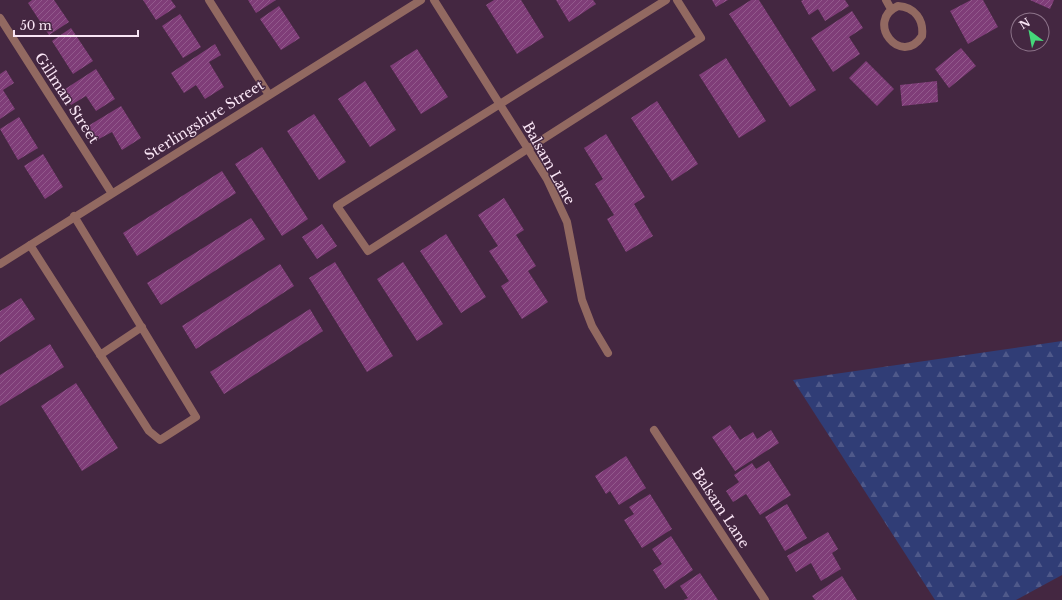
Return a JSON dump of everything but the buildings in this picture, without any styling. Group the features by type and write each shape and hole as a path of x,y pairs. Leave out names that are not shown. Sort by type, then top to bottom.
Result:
{"street":[{"path":"209,0 269,95"},
{"name":"Sterlingshire Street","path":"0,264 111,192 421,0"},
{"name":"Balsam Lane","path":"434,0 547,179 567,222 582,300 592,326 608,353"},
{"path":"666,0 499,103 338,206 368,252 701,38 677,0"},
{"path":"886,0 892,9"},
{"path":"898,6 905,6 918,15 923,29 922,36 912,46 905,48 898,46 890,40 886,33 884,24 886,15 892,9 898,6"},
{"name":"Gillman Street","path":"0,18 111,192"},
{"path":"30,245 149,432 160,440 196,417 74,216"},
{"path":"100,355 142,327"},
{"name":"Balsam Lane","path":"654,430 765,600"}],"green space":[{"path":"1062,341 1062,575 1016,600 935,600 793,380"}]}
